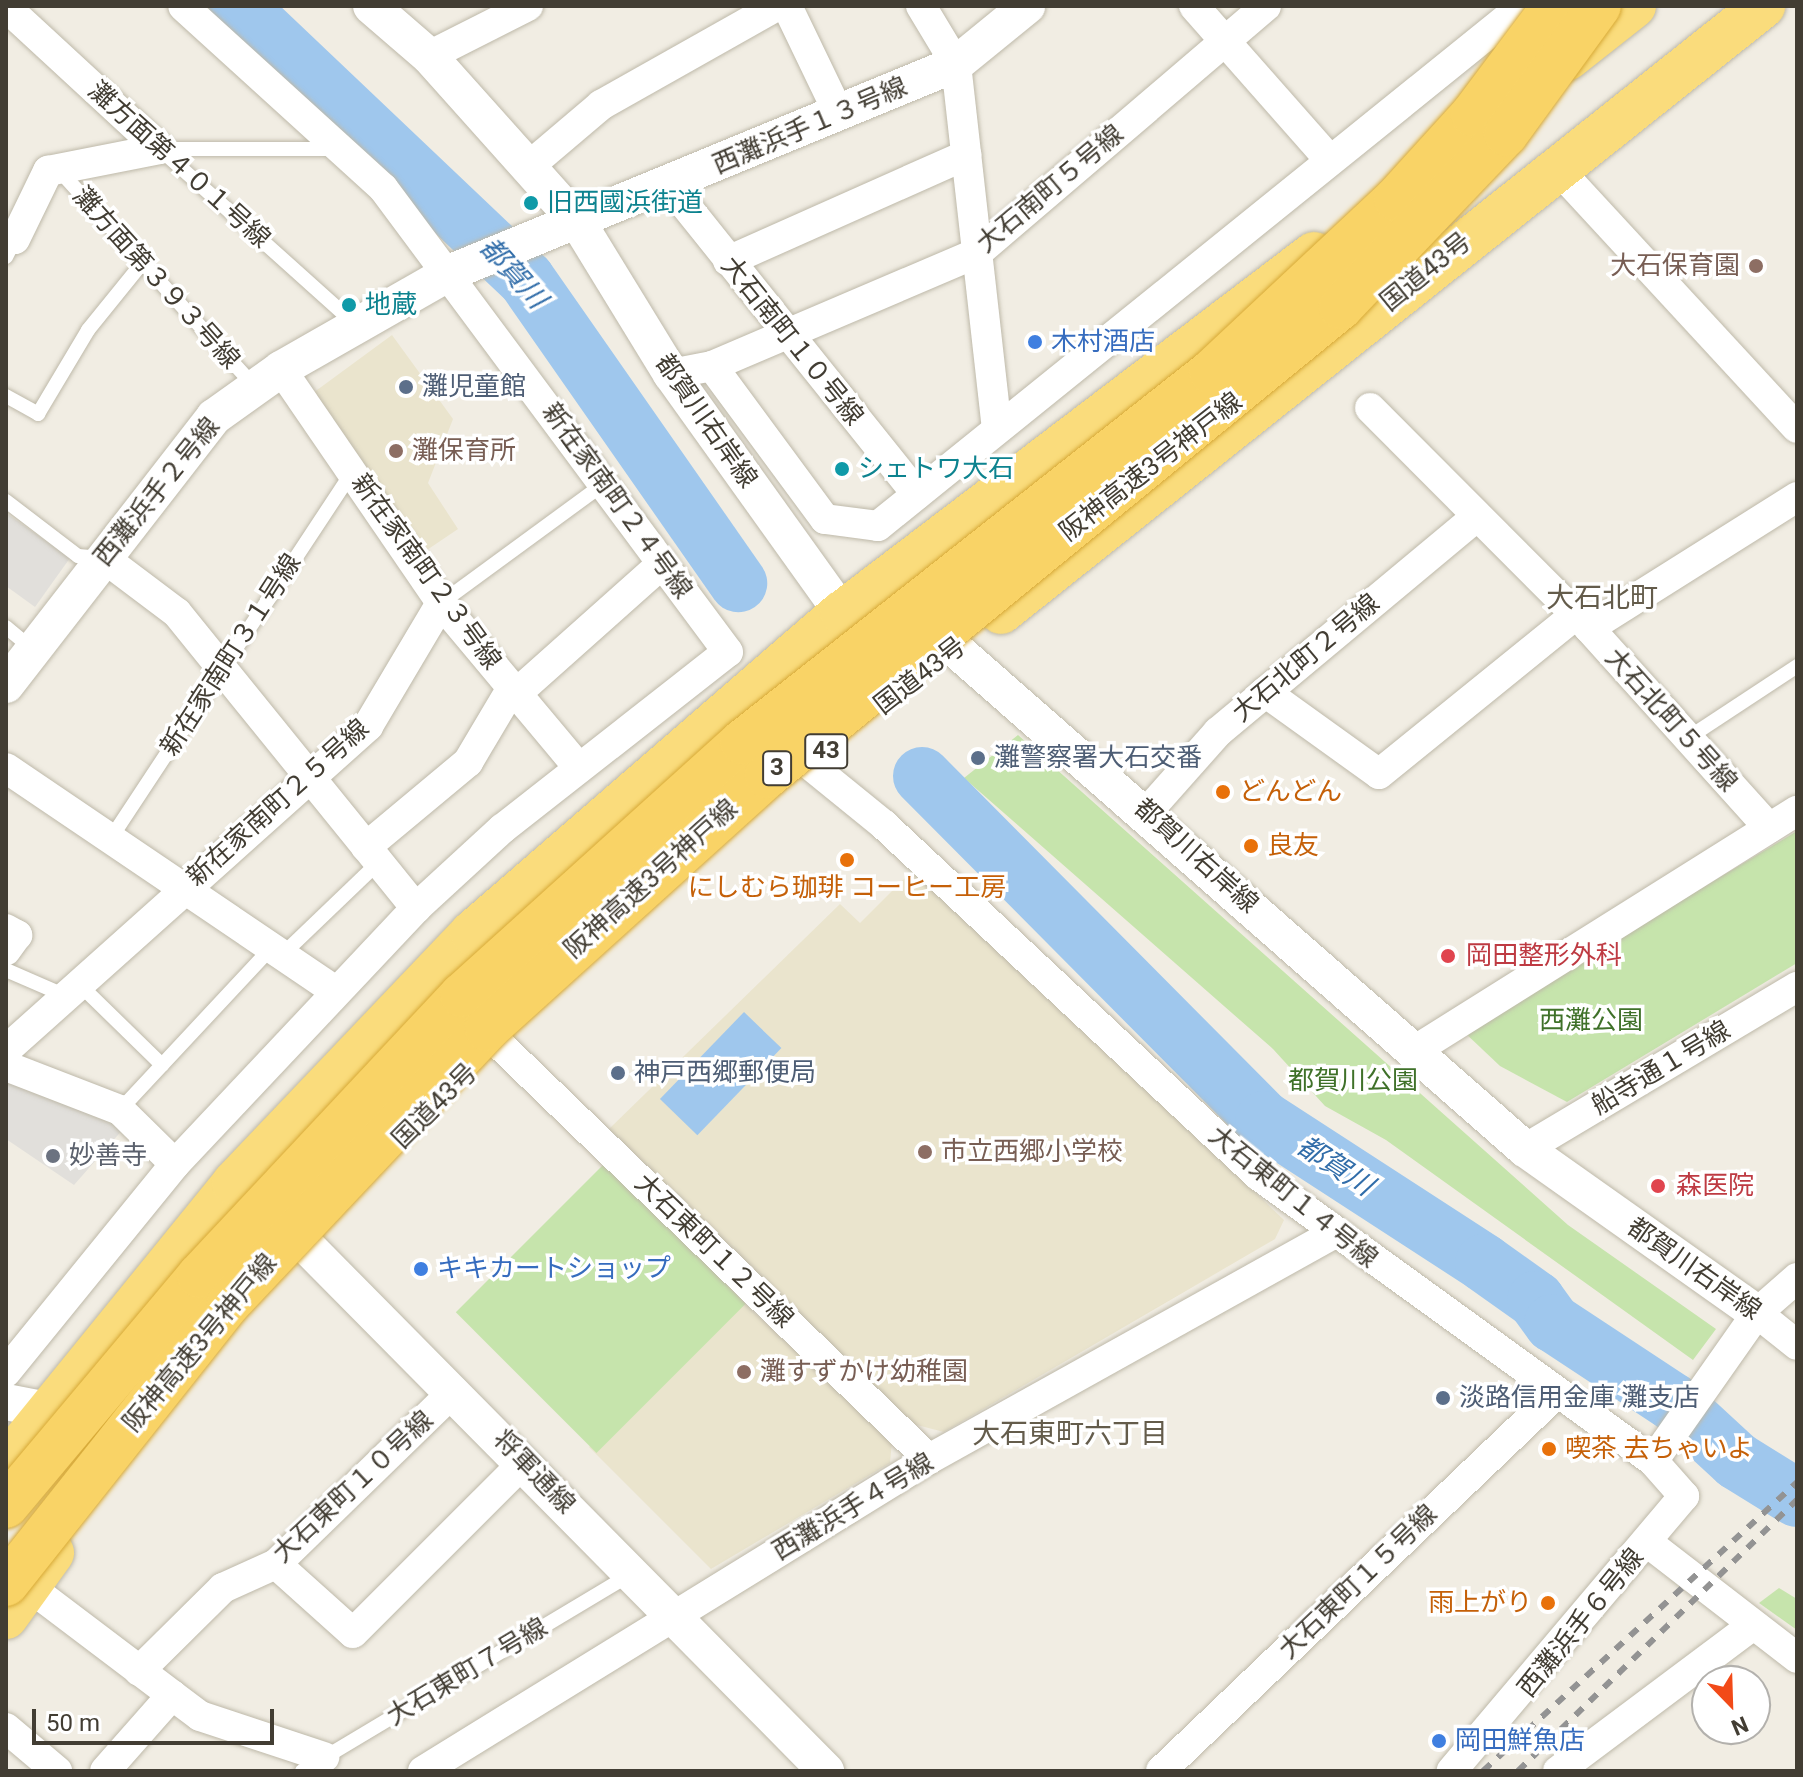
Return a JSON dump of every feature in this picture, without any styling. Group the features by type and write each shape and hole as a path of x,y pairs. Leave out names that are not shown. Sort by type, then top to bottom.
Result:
{"highway":[{"name":"国道43号","path":"13,1596 304,1236 498,1043 809,764 1556,167 1763,6"},
{"name":"阪神高速3号神戸線","path":"6,1506 209,1264 462,995 742,742 1223,361 1396,199 1473,114 1531,7"},
{"name":"阪神高速3号神戸線","path":"13,1596 229,1303 487,1029 767,776 1341,307 1506,134 1618,10"},
{"path":"6,1464 26,1406 472,933 842,613 1618,10"}],"street":[{"name":"新在家南町２４号線","path":"183,6 344,149 458,270 605,483 728,652 579,768"},
{"name":"都賀川右岸線","path":"371,6 429,56 528,167 563,230 671,374 842,613 955,649 1147,812 1525,1149 1757,1313 1797,1345"},
{"path":"429,56 528,6"},
{"path":"528,167 601,105 777,6"},
{"path":"787,6 839,114"},
{"path":"921,6 956,64 997,429"},
{"name":"西灘浜手１３号線","path":"458,270 670,186 956,64 1027,6"},
{"path":"1194,6 1330,160"},
{"name":"大石南町５号線","path":"671,374 712,366 977,253 1266,6"},
{"name":"灘方面第４０１号線","path":"6,7 160,149"},
{"path":"712,366 825,519 878,526 1330,160 1531,7 1618,10"},
{"path":"9,244 48,171 160,149"},
{"path":"728,261 966,155"},
{"path":"1556,167 1797,428"},
{"name":"大石南町１０号線","path":"670,186 784,335 917,494"},
{"name":"西灘浜手２号線","path":"6,685 214,417 353,322 458,270"},
{"name":"新在家南町２３号線","path":"268,378 352,473 441,603 579,768"},
{"name":"大石北町５号線","path":"1370,408 1582,622 1769,828"},
{"path":"1265,692 1379,774 1582,622 1797,497"},
{"name":"大石北町２号線","path":"1147,812 1218,732 1477,516"},
{"path":"104,558 177,613 416,908"},
{"path":"372,855 468,762 514,690 663,563"},
{"name":"新在家南町２５号線","path":"6,1050 185,886 368,726 441,603"},
{"name":"大石東町１４号線","path":"809,764 884,825 1258,1175 1333,1234 1557,1393 1658,1453 1684,1496 1647,1542"},
{"path":"6,768 185,886 334,990"},
{"path":"6,1372 175,1164 334,990 416,908 579,768"},
{"path":"1414,1051 1797,811"},
{"path":"6,929 17,935 6,950"},
{"name":"船寺通１号線","path":"1525,1149 1797,987"},
{"name":"大石東町１２号線","path":"498,1043 929,1459"},
{"path":"6,1066 120,1110 175,1164"},
{"name":"将軍通線","path":"234,1183 304,1236 826,1771"},
{"name":"西灘浜手４号線","path":"423,1771 929,1459 1333,1234"},
{"path":"1658,1453 1757,1313 1797,1278"},
{"name":"大石東町１０号線","path":"139,1671 223,1588 276,1564 454,1391"},
{"name":"大石東町１５号線","path":"1161,1771 1191,1759 1557,1393"},
{"path":"276,1564 353,1633 524,1462"},
{"name":"西灘浜手６号線","path":"1452,1771 1647,1542 1797,1658"},
{"path":"13,1596 139,1671 200,1716 313,1764"},
{"path":"1558,1771 1752,1626"},
{"path":"105,1771 172,1695"},
{"path":"6,1728 57,1771"}],"lane":[{"path":"160,149 344,149"},
{"name":"灘方面第４０１号線","path":"160,149 353,322"},
{"name":"灘方面第３９３号線","path":"58,169 143,262 268,378"},
{"path":"6,396 38,414 88,330 143,262"},
{"name":"新在家南町３１号線","path":"111,838 352,473"},
{"name":"新在家南町２５号線","path":"441,603 605,483"},
{"path":"6,501 78,556 104,558"},
{"path":"6,627 33,650"},
{"path":"1688,738 1797,666"},
{"path":"120,1110 372,855"},
{"path":"6,970 72,990 162,1065"},
{"name":"大石東町７号線","path":"313,1764 632,1573"}],"shaded area":[{"name":"灘保育所","path":"392,335 453,419 428,483 458,529 421,554 313,393"},
{"path":"6,513 70,558 35,607 6,586"},
{"name":"市立西郷小学校","path":"915,868 1284,1220 1275,1239 944,1432 913,1424 609,1129 840,904 860,923"},
{"name":"妙善寺","path":"6,1083 125,1127 74,1185 6,1139"},
{"name":"灘すずかけ幼稚園","path":"745,1304 892,1441 890,1463 711,1569 589,1447"}],"green space":[{"name":"都賀川公園","path":"1018,735 1568,1225 1716,1329 1693,1360 1386,1140 1325,1106 1273,1049 964,778"},
{"name":"西灘公園","path":"1797,831 1797,963 1567,1102 1500,1066 1463,1031"},
{"path":"605,1163 746,1304 597,1453 456,1312"},
{"path":"1779,1588 1797,1599 1797,1630 1759,1603"}],"water":[{"path":"744,1012 781,1048 697,1135 660,1099"}],"waterway":[{"name":"都賀川","path":"238,6 526,279 738,583"},
{"name":"都賀川","path":"922,776 1264,1120 1484,1263 1536,1300 1553,1323 1673,1402 1737,1461 1797,1498"}],"railway":[{"path":"1483,1771 1797,1482"},
{"path":"1518,1771 1797,1500"}],"place":[{"name":"旧西國浜街道","path":"531,203"},
{"name":"大石保育園","path":"1756,266"},
{"name":"地蔵","path":"349,305"},
{"name":"木村酒店","path":"1035,342"},
{"name":"灘児童館","path":"406,387"},
{"name":"灘保育所","path":"396,451"},
{"name":"シェトワ大石","path":"842,469"},
{"name":"灘警察署大石交番","path":"978,758"},
{"name":"どんどん","path":"1223,792"},
{"name":"良友","path":"1251,846"},
{"name":"にしむら珈琲 コーヒー工房","path":"847,860"},
{"name":"岡田整形外科","path":"1448,956"},
{"name":"神戸西郷郵便局","path":"618,1073"},
{"name":"市立西郷小学校","path":"925,1152"},
{"name":"妙善寺","path":"53,1156"},
{"name":"森医院","path":"1658,1186"},
{"name":"キキカートショップ","path":"421,1269"},
{"name":"灘すずかけ幼稚園","path":"744,1372"},
{"name":"淡路信用金庫 灘支店","path":"1443,1398"},
{"name":"喫茶 去ちゃいよ","path":"1549,1449"},
{"name":"雨上がり","path":"1548,1603"},
{"name":"岡田鮮魚店","path":"1439,1741"}],"district":[{"name":"大石北町","path":"1602,598"},
{"name":"大石東町六丁目","path":"1070,1434"}]}
